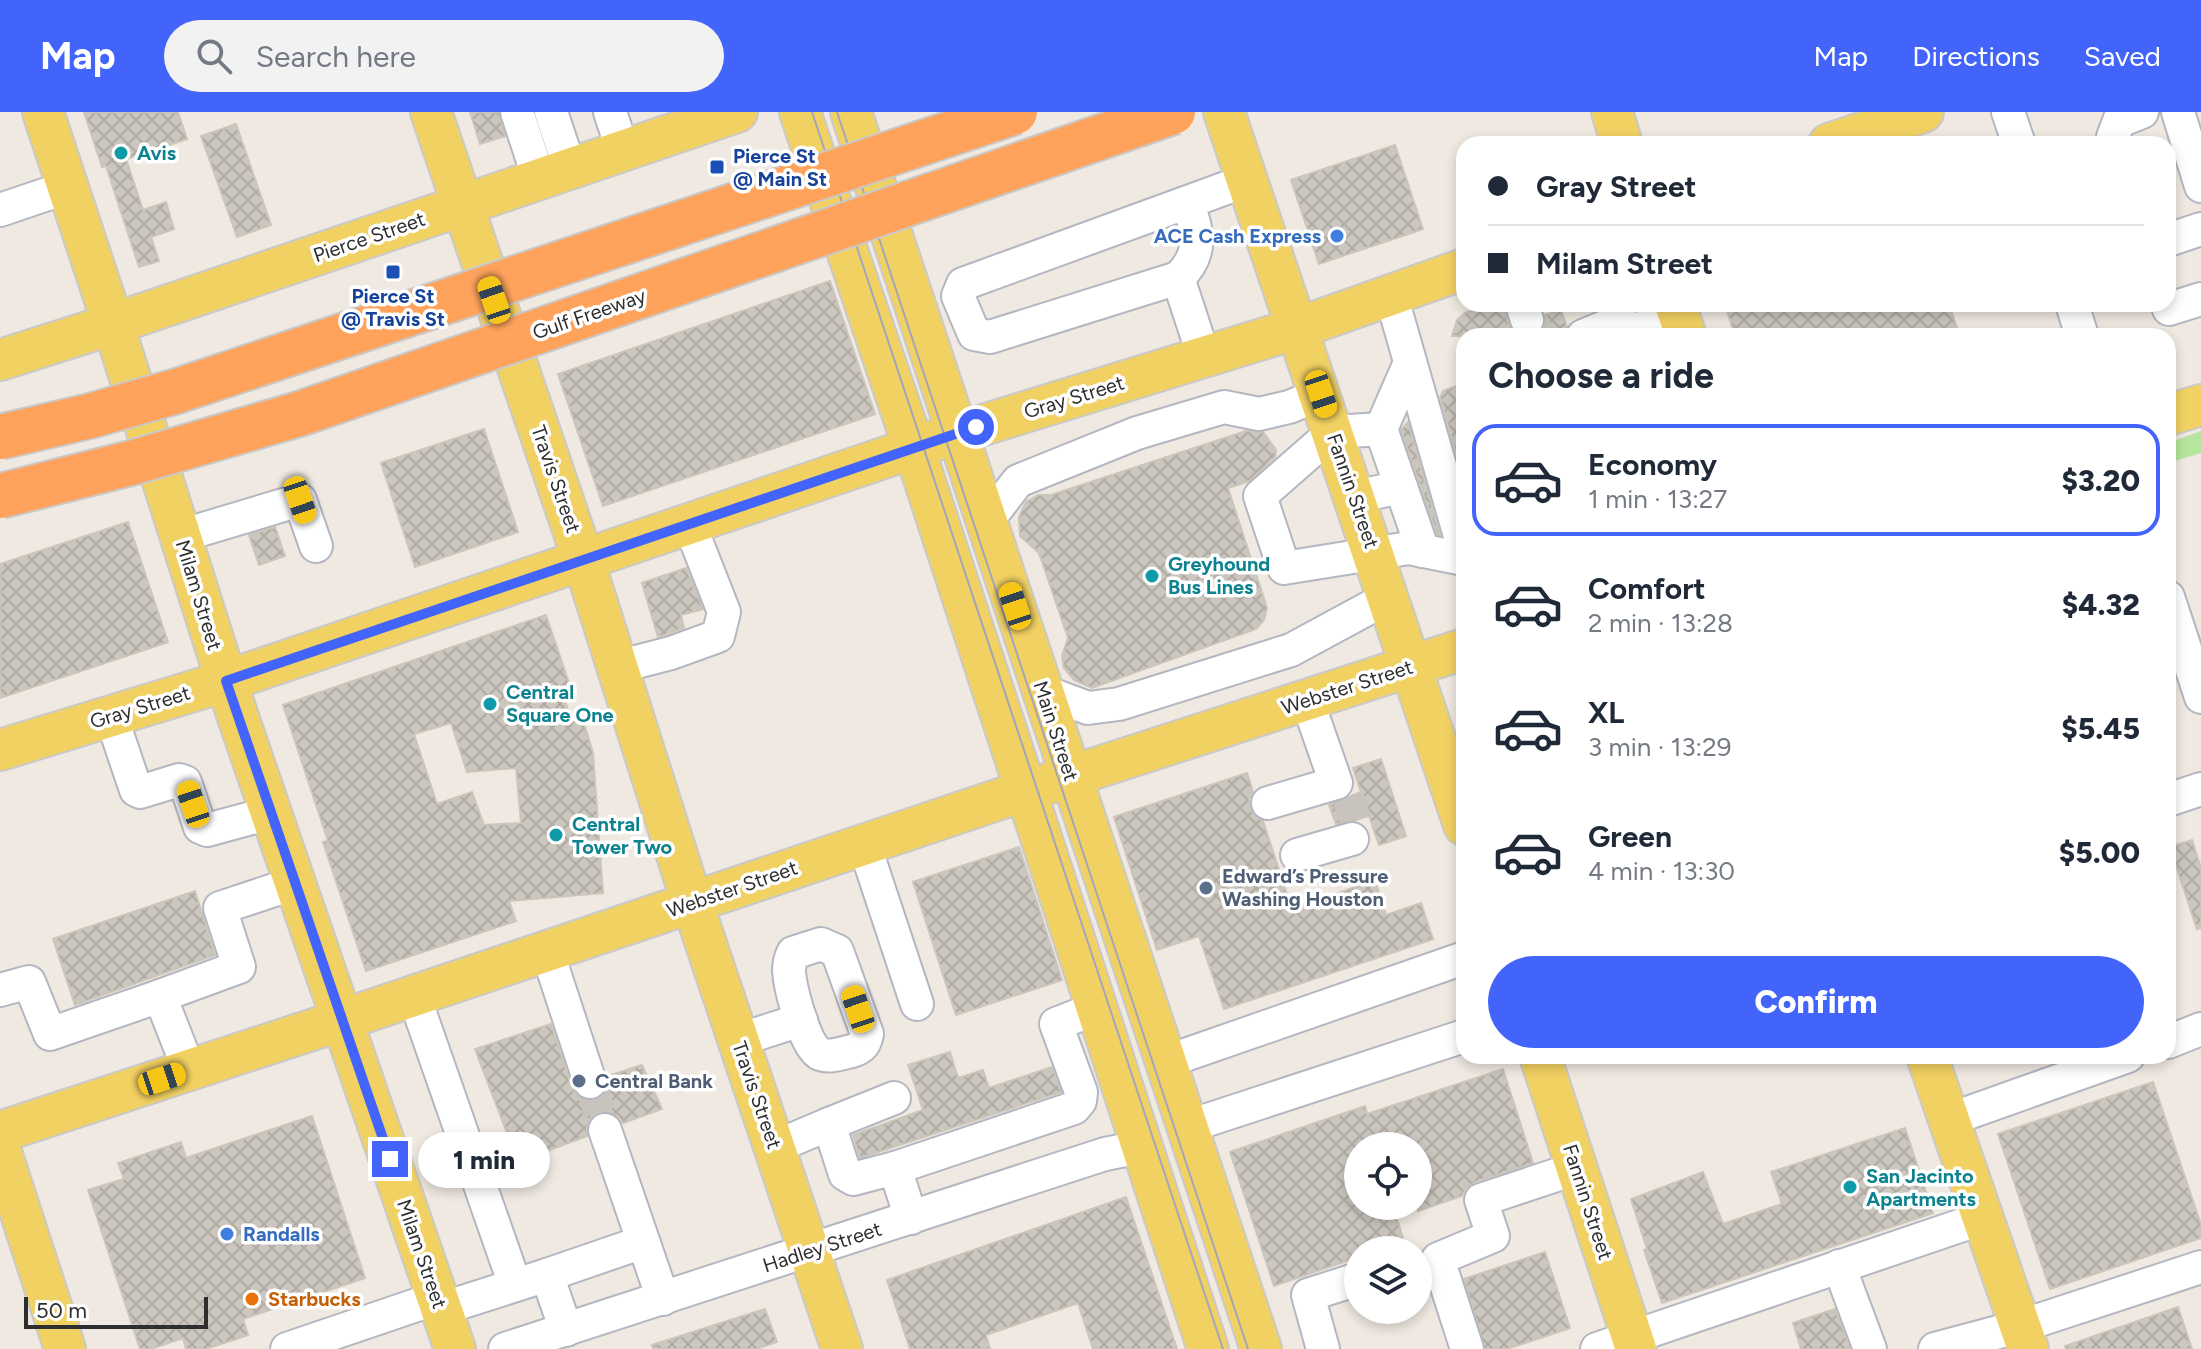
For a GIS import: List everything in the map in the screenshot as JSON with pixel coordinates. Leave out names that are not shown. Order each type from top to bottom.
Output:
[{"type":"highway","points":[[0,437],[177,391],[1015,112]]},
{"type":"highway","name":"Gulf Freeway","points":[[0,496],[131,463],[299,414],[1173,112]]},
{"type":"main road","name":"Milam Street","points":[[43,112],[226,681],[455,1349]]},
{"type":"main road","name":"Travis Street","points":[[431,112],[583,559],[692,902],[842,1349]]},
{"type":"main road","name":"Pierce Street","points":[[0,360],[737,112]]},
{"type":"main road","points":[[800,112],[914,448],[1208,1349]]},
{"type":"main road","name":"Main Street","points":[[851,112],[1261,1349]]},
{"type":"main road","name":"Fannin Street","points":[[1224,112],[1456,801]]},
{"type":"main road","points":[[1612,112],[1620,136]]},
{"type":"main road","points":[[1852,136],[1923,112]]},
{"type":"main road","name":"Gray Street","points":[[0,750],[226,681],[957,433],[1298,328],[1456,272]]},
{"type":"main road","points":[[2176,413],[2201,405]]},
{"type":"main road","name":"Webster Street","points":[[0,1132],[1024,791],[1456,652]]},
{"type":"main road","name":"Fannin Street","points":[[1543,1064],[1577,1168],[1622,1345]]},
{"type":"main road","points":[[1930,1064],[2025,1337]]},
{"type":"main road","points":[[0,1149],[9,1205],[65,1349]]},
{"type":"street","points":[[517,112],[555,174]]},
{"type":"street","points":[[551,112],[555,174]]},
{"type":"street","points":[[610,112],[623,151]]},
{"type":"street","points":[[2008,112],[2016,136]]},
{"type":"street","points":[[2113,136],[2119,121],[2142,112]]},
{"type":"street","points":[[2178,112],[2201,186]]},
{"type":"street","points":[[1187,203],[1196,225],[1198,243],[1190,267],[1178,278],[990,337],[974,334],[958,296],[963,284],[1248,180]]},
{"type":"street","points":[[0,210],[68,187]]},
{"type":"street","points":[[2176,237],[2201,229]]},
{"type":"street","points":[[1178,278],[1204,357]]},
{"type":"street","points":[[1391,295],[1456,523]]},
{"type":"street","points":[[2176,307],[2201,299]]},
{"type":"street","points":[[1647,328],[1680,318]]},
{"type":"street","points":[[1602,328],[1621,320],[1624,328]]},
{"type":"street","points":[[1409,365],[1381,429],[1423,551]]},
{"type":"street","points":[[987,521],[1018,481],[1137,433],[1224,407],[1259,414],[1289,407],[1321,394]]},
{"type":"street","points":[[1381,429],[1333,432],[1260,496],[1284,568],[1409,548],[1456,557]]},
{"type":"street","points":[[1355,497],[1401,487]]},
{"type":"street","points":[[180,536],[300,500],[316,546]]},
{"type":"street","points":[[617,667],[671,653],[718,636],[724,612],[689,523]]},
{"type":"street","points":[[1042,691],[1088,708],[1119,704],[1291,650],[1389,597]]},
{"type":"street","points":[[2176,621],[2201,697]]},
{"type":"street","points":[[1307,700],[1345,811]]},
{"type":"street","points":[[111,716],[136,790],[140,792],[179,780],[185,782],[200,827],[207,830],[270,813]]},
{"type":"street","points":[[2176,797],[2201,789]]},
{"type":"street","points":[[1268,803],[1345,811]]},
{"type":"street","points":[[1297,855],[1345,811]]},
{"type":"street","points":[[864,844],[917,1004]]},
{"type":"street","points":[[0,990],[29,982],[50,1034],[160,996],[239,967],[220,908],[295,883]]},
{"type":"street","points":[[547,951],[590,1082]]},
{"type":"street","points":[[1165,1062],[1456,961]]},
{"type":"street","points":[[160,996],[189,1070]]},
{"type":"street","points":[[414,996],[515,1285]]},
{"type":"street","points":[[829,1124],[845,1174],[853,1179],[1074,1108],[1080,1101],[1081,1092],[1056,1024],[1097,1008]]},
{"type":"street","points":[[738,1040],[801,1020]]},
{"type":"street","points":[[2176,1039],[2201,1029]]},
{"type":"street","points":[[1186,1127],[1456,1039]]},
{"type":"street","points":[[1948,1120],[2106,1064]]},
{"type":"street","points":[[775,1147],[894,1098]]},
{"type":"street","points":[[605,1130],[663,1299]]},
{"type":"street","name":"Hadley Street","points":[[505,1349],[1105,1154],[1140,1147]]},
{"type":"street","points":[[895,1168],[911,1218]]},
{"type":"street","points":[[1467,1349],[1438,1259],[1493,1236],[1481,1200],[1577,1168]]},
{"type":"street","points":[[1622,1345],[1839,1266],[1983,1218]]},
{"type":"street","points":[[287,1349],[515,1285],[643,1242]]},
{"type":"street","points":[[1839,1266],[1870,1349]]},
{"type":"street","points":[[1935,1349],[2025,1337],[2201,1267]]},
{"type":"street","points":[[547,1275],[566,1330]]},
{"type":"street","points":[[1323,1349],[1308,1295],[1344,1283]]},
{"type":"green space","points":[[2201,431],[2201,453],[2176,461],[2176,440]]},
{"type":"building","points":[[84,112],[178,112],[187,139],[126,159],[143,210],[166,202],[174,229],[151,237],[159,261],[139,267],[106,166],[102,167]]},
{"type":"building","points":[[470,112],[499,112],[505,136],[480,144]]},
{"type":"building","points":[[236,124],[271,225],[237,237],[201,136]]},
{"type":"building","points":[[1395,145],[1423,229],[1319,264],[1291,180]]},
{"type":"building","points":[[830,281],[875,414],[603,506],[558,374]]},
{"type":"building","points":[[1506,312],[1511,328],[1456,328],[1456,336],[1452,336],[1457,320],[1465,313]]},
{"type":"building","points":[[1562,312],[1567,328],[1543,328],[1545,315]]},
{"type":"building","points":[[1728,312],[1952,312],[1957,328],[1732,328]]},
{"type":"building","points":[[1456,386],[1456,453],[1440,397],[1443,391]]},
{"type":"building","points":[[1408,422],[1440,535],[1437,534],[1401,430]]},
{"type":"building","points":[[484,429],[518,532],[415,567],[381,463]]},
{"type":"building","name":"Greyhound Bus Lines","points":[[1246,431],[1263,432],[1276,450],[1275,457],[1249,481],[1228,488],[1267,608],[1264,620],[1256,629],[1092,688],[1074,680],[1064,668],[1062,656],[1068,638],[1039,553],[1020,536],[1019,517],[1026,502],[1038,495],[1051,495]]},
{"type":"building","points":[[128,522],[168,642],[0,698],[0,564]]},
{"type":"building","points":[[275,527],[285,556],[259,565],[249,535]]},
{"type":"building","points":[[686,568],[703,609],[681,615],[684,628],[658,637],[642,583]]},
{"type":"building","points":[[546,615],[570,686],[562,689],[571,722],[583,720],[593,753],[603,893],[509,901],[516,921],[366,971],[323,842],[328,841],[283,705]],"holes":[[[451,723],[467,772],[516,768],[521,823],[484,825],[472,792],[437,804],[414,734]]]},
{"type":"building","points":[[1381,759],[1406,836],[1379,845],[1369,816],[1336,824],[1329,805],[1361,792],[1353,768]]},
{"type":"building","points":[[1247,773],[1253,792],[1249,799],[1250,809],[1263,821],[1292,909],[1375,880],[1386,915],[1421,903],[1433,939],[1224,1009],[1199,936],[1157,950],[1114,817]]},
{"type":"building","points":[[2192,840],[2201,868],[2201,928],[2197,929],[2176,865],[2176,845]]},
{"type":"building","points":[[1019,847],[1062,980],[956,1015],[913,882]]},
{"type":"building","points":[[195,891],[215,955],[75,1005],[53,939]]},
{"type":"building","points":[[551,1024],[572,1088],[578,1097],[587,1101],[597,1100],[605,1094],[608,1076],[642,1065],[662,1109],[623,1123],[618,1116],[609,1112],[598,1112],[591,1117],[587,1136],[518,1162],[475,1049]]},
{"type":"building","points":[[950,1052],[958,1078],[983,1070],[989,1088],[1052,1067],[1061,1092],[860,1158],[853,1135],[923,1110],[908,1065]]},
{"type":"building","points":[[1503,1069],[1533,1163],[1475,1182],[1466,1188],[1462,1196],[1432,1206],[1432,1132],[1344,1132],[1344,1220],[1397,1220],[1402,1236],[1344,1236],[1344,1262],[1274,1286],[1230,1152],[1365,1106],[1367,1114]]},
{"type":"building","points":[[2153,1082],[2201,1225],[2201,1238],[2050,1289],[1998,1134]]},
{"type":"building","name":"Randalls","points":[[312,1116],[365,1278],[243,1319],[248,1335],[206,1349],[186,1349],[183,1338],[151,1349],[140,1349],[88,1190],[124,1179],[118,1163],[181,1142],[186,1158]]},
{"type":"building","points":[[1905,1128],[1933,1213],[1662,1303],[1631,1199],[1703,1172],[1723,1224],[1782,1204],[1771,1172]]},
{"type":"building","points":[[1126,1197],[1177,1349],[1093,1349],[1078,1303],[986,1335],[990,1349],[910,1349],[887,1280]]},
{"type":"building","points":[[1545,1252],[1570,1328],[1507,1349],[1485,1349],[1464,1279]]},
{"type":"building","points":[[2178,1307],[2192,1349],[2066,1349],[2065,1346]]},
{"type":"building","points":[[765,1309],[777,1342],[756,1349],[653,1349],[652,1345]]},
{"type":"building","points":[[1835,1309],[1850,1349],[1801,1349],[1793,1323]]},
{"type":"tunnel","points":[[1527,320],[1534,328]]},
{"type":"tunnel","points":[[1348,797],[1356,821]]},
{"type":"tunnel","points":[[590,1082],[605,1130]]},
{"type":"tram line","points":[[812,112],[1223,1349]]},
{"type":"tram line","points":[[837,112],[1248,1349]]},
{"type":"place","name":"Avis","points":[[121,153]]},
{"type":"place","name":"Pierce St @ Main St","points":[[717,167]]},
{"type":"place","name":"ACE Cash Express","points":[[1337,236]]},
{"type":"place","name":"Pierce St @ Travis St","points":[[393,272]]},
{"type":"place","name":"Greyhound Bus Lines","points":[[1152,576]]},
{"type":"place","name":"Central Square One","points":[[490,704]]},
{"type":"place","name":"Central Tower Two","points":[[556,835]]},
{"type":"place","name":"Edward’s Pressure Washing Houston","points":[[1206,888]]},
{"type":"place","name":"Central Bank","points":[[579,1081]]},
{"type":"place","name":"San Jacinto Apartments","points":[[1850,1187]]},
{"type":"place","name":"Randalls","points":[[227,1234]]},
{"type":"place","name":"Starbucks","points":[[252,1299]]},
{"type":"route","points":[[390,1159],[226,681],[976,427]]}]
